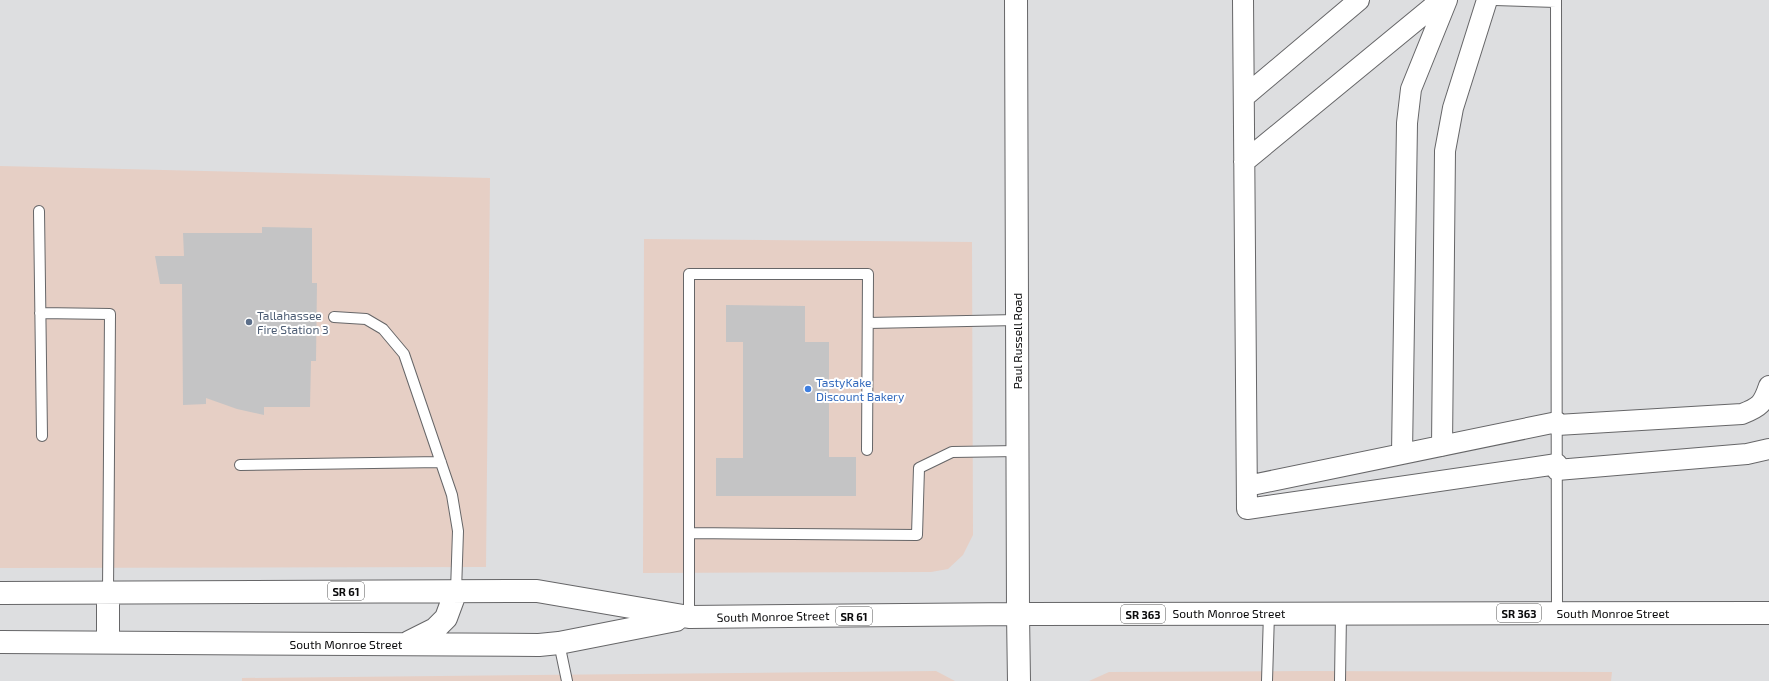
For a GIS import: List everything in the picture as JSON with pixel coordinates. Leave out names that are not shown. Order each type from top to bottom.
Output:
[{"type":"main road","name":"Paul Russell Road","points":[[1016,0],[1019,681]]},
{"type":"main road","points":[[406,644],[435,629],[446,618],[456,591]]},
{"type":"main road","name":"South Monroe Street","points":[[0,593],[537,591],[689,617],[1268,613],[1769,613]]},
{"type":"main road","points":[[108,592],[108,642]]},
{"type":"main road","name":"South Monroe Street","points":[[0,642],[559,644],[689,617]]},
{"type":"street","points":[[1243,0],[1247,509],[1557,467],[1747,454],[1769,449]]},
{"type":"street","points":[[1244,97],[1359,0]]},
{"type":"street","points":[[1244,162],[1441,0]]},
{"type":"street","points":[[1402,454],[1407,123],[1411,89],[1447,0]]},
{"type":"street","points":[[1442,446],[1445,151],[1452,108],[1487,0]]},
{"type":"street","points":[[1247,486],[1557,423],[1742,414],[1754,409],[1764,401],[1769,386]]},
{"type":"lane","points":[[1495,0],[1556,1],[1557,613]]},
{"type":"lane","points":[[39,211],[42,436]]},
{"type":"lane","points":[[689,617],[689,274],[868,274],[867,450]]},
{"type":"lane","points":[[40,313],[110,314],[108,592]]},
{"type":"lane","points":[[334,318],[366,319],[383,329],[404,354],[452,495],[458,531],[456,591]]},
{"type":"lane","points":[[868,323],[1017,320]]},
{"type":"lane","points":[[689,533],[917,534],[919,468],[952,452],[1018,451]]},
{"type":"lane","points":[[240,465],[441,462]]},
{"type":"lane","points":[[1268,613],[1268,681]]},
{"type":"lane","points":[[1340,681],[1341,613]]},
{"type":"lane","points":[[559,644],[567,681]]},
{"type":"shaded area","points":[[0,166],[490,178],[486,567],[0,568]]},
{"type":"shaded area","name":"TastyKake Discount Bakery","points":[[644,239],[972,242],[973,535],[963,555],[948,569],[931,572],[643,573]]},
{"type":"shaded area","points":[[936,671],[955,681],[242,681],[242,678]]},
{"type":"shaded area","points":[[1109,672],[1612,672],[1611,681],[1089,681]]},
{"type":"building","name":"Tallahassee Fire Station 3","points":[[262,227],[312,228],[312,283],[317,283],[316,361],[311,361],[310,407],[264,407],[264,415],[237,409],[206,398],[206,404],[183,405],[182,284],[160,284],[155,256],[184,256],[183,233],[262,233]]},
{"type":"building","points":[[726,305],[805,306],[805,342],[829,342],[829,457],[856,457],[856,496],[716,496],[716,458],[743,458],[743,342],[726,342]]},
{"type":"place","name":"Tallahassee Fire Station 3","points":[[249,322]]},
{"type":"place","name":"TastyKake Discount Bakery","points":[[808,389]]}]
